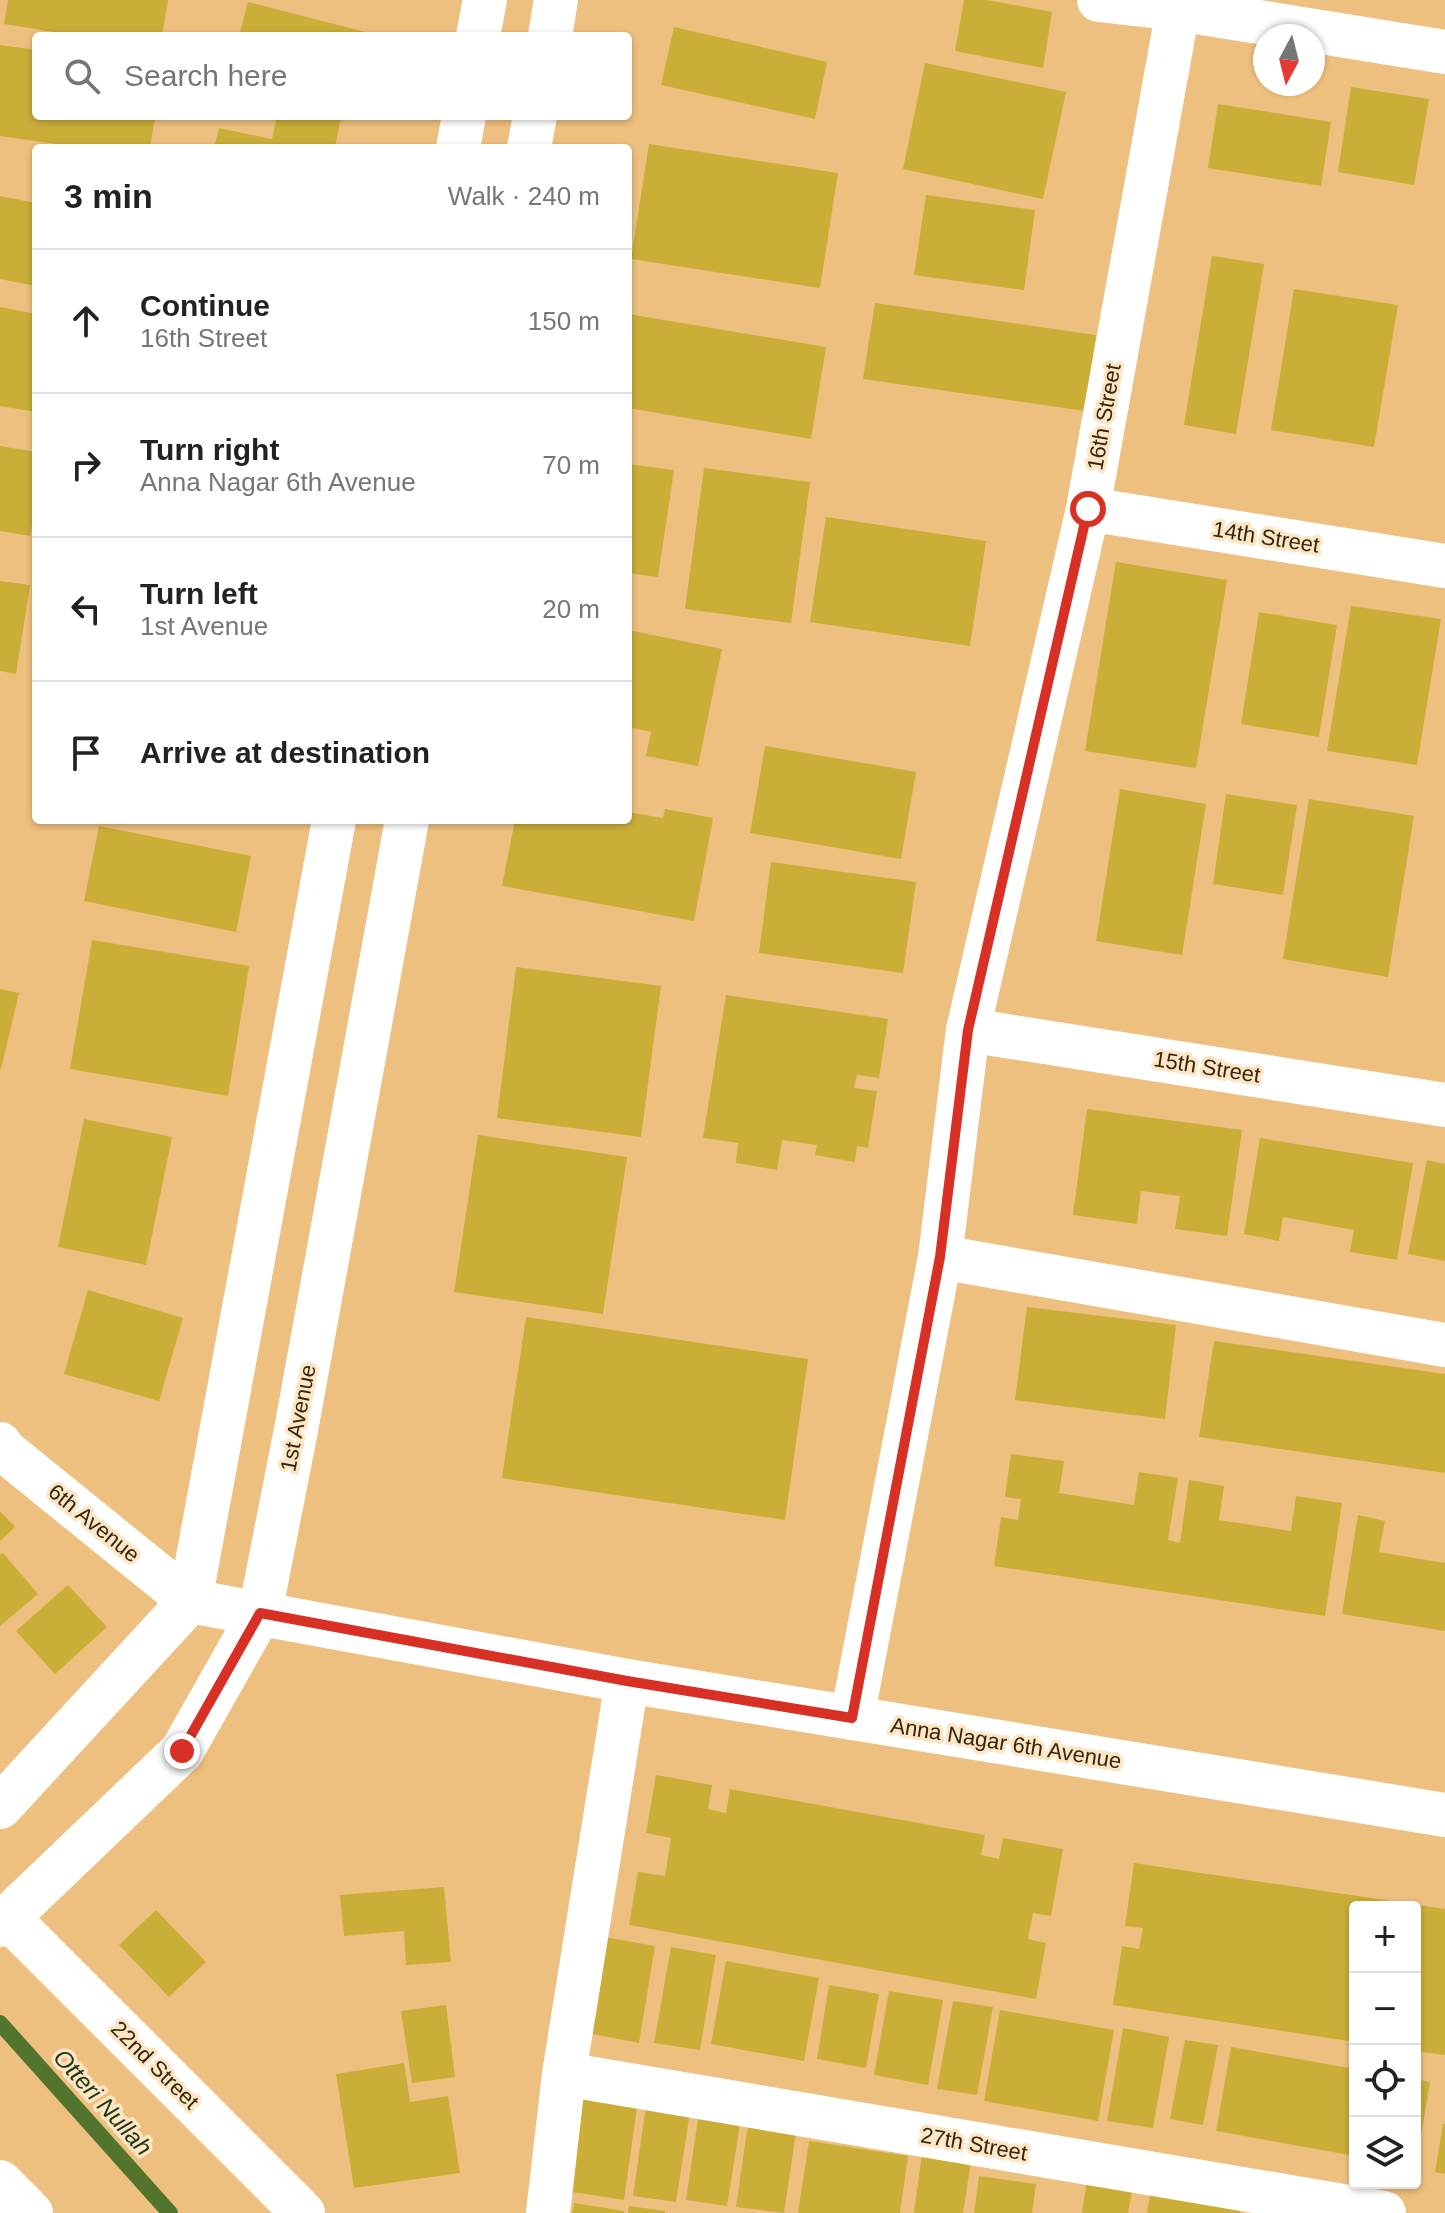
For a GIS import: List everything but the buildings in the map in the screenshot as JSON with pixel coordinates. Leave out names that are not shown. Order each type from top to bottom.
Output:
[{"type":"street","points":[[479,32],[485,0]]},
{"type":"street","points":[[551,32],[556,0]]},
{"type":"street","points":[[1099,0],[1178,9],[1445,52]]},
{"type":"street","name":"16th Street","points":[[852,1718],[940,1257],[968,1030],[1088,509],[1178,9]]},
{"type":"street","points":[[459,144],[463,120]]},
{"type":"street","points":[[530,144],[534,120]]},
{"type":"street","name":"14th Street","points":[[1088,509],[1445,566]]},
{"type":"street","points":[[0,1807],[190,1601],[333,824]]},
{"type":"street","name":"1st Avenue","points":[[4,1921],[182,1751],[260,1613],[406,824]]},
{"type":"street","name":"15th Street","points":[[968,1030],[1445,1105]]},
{"type":"street","points":[[940,1257],[1445,1345]]},
{"type":"street","name":"6th Avenue","points":[[0,1444],[190,1601]]},
{"type":"street","name":"Anna Nagar 6th Avenue","points":[[190,1601],[627,1681],[1445,1815]]},
{"type":"street","points":[[548,2213],[564,2074],[627,1681]]},
{"type":"street","name":"22nd Street","points":[[4,1921],[303,2213]]},
{"type":"street","name":"27th Street","points":[[564,2074],[1384,2213]]},
{"type":"street","points":[[0,2182],[31,2213]]},
{"type":"waterway","name":"Otteri Nullah","points":[[0,2023],[170,2213]]},
{"type":"route","points":[[182,1751],[260,1613],[627,1681],[852,1718],[940,1257],[968,1030],[1088,509]]}]
